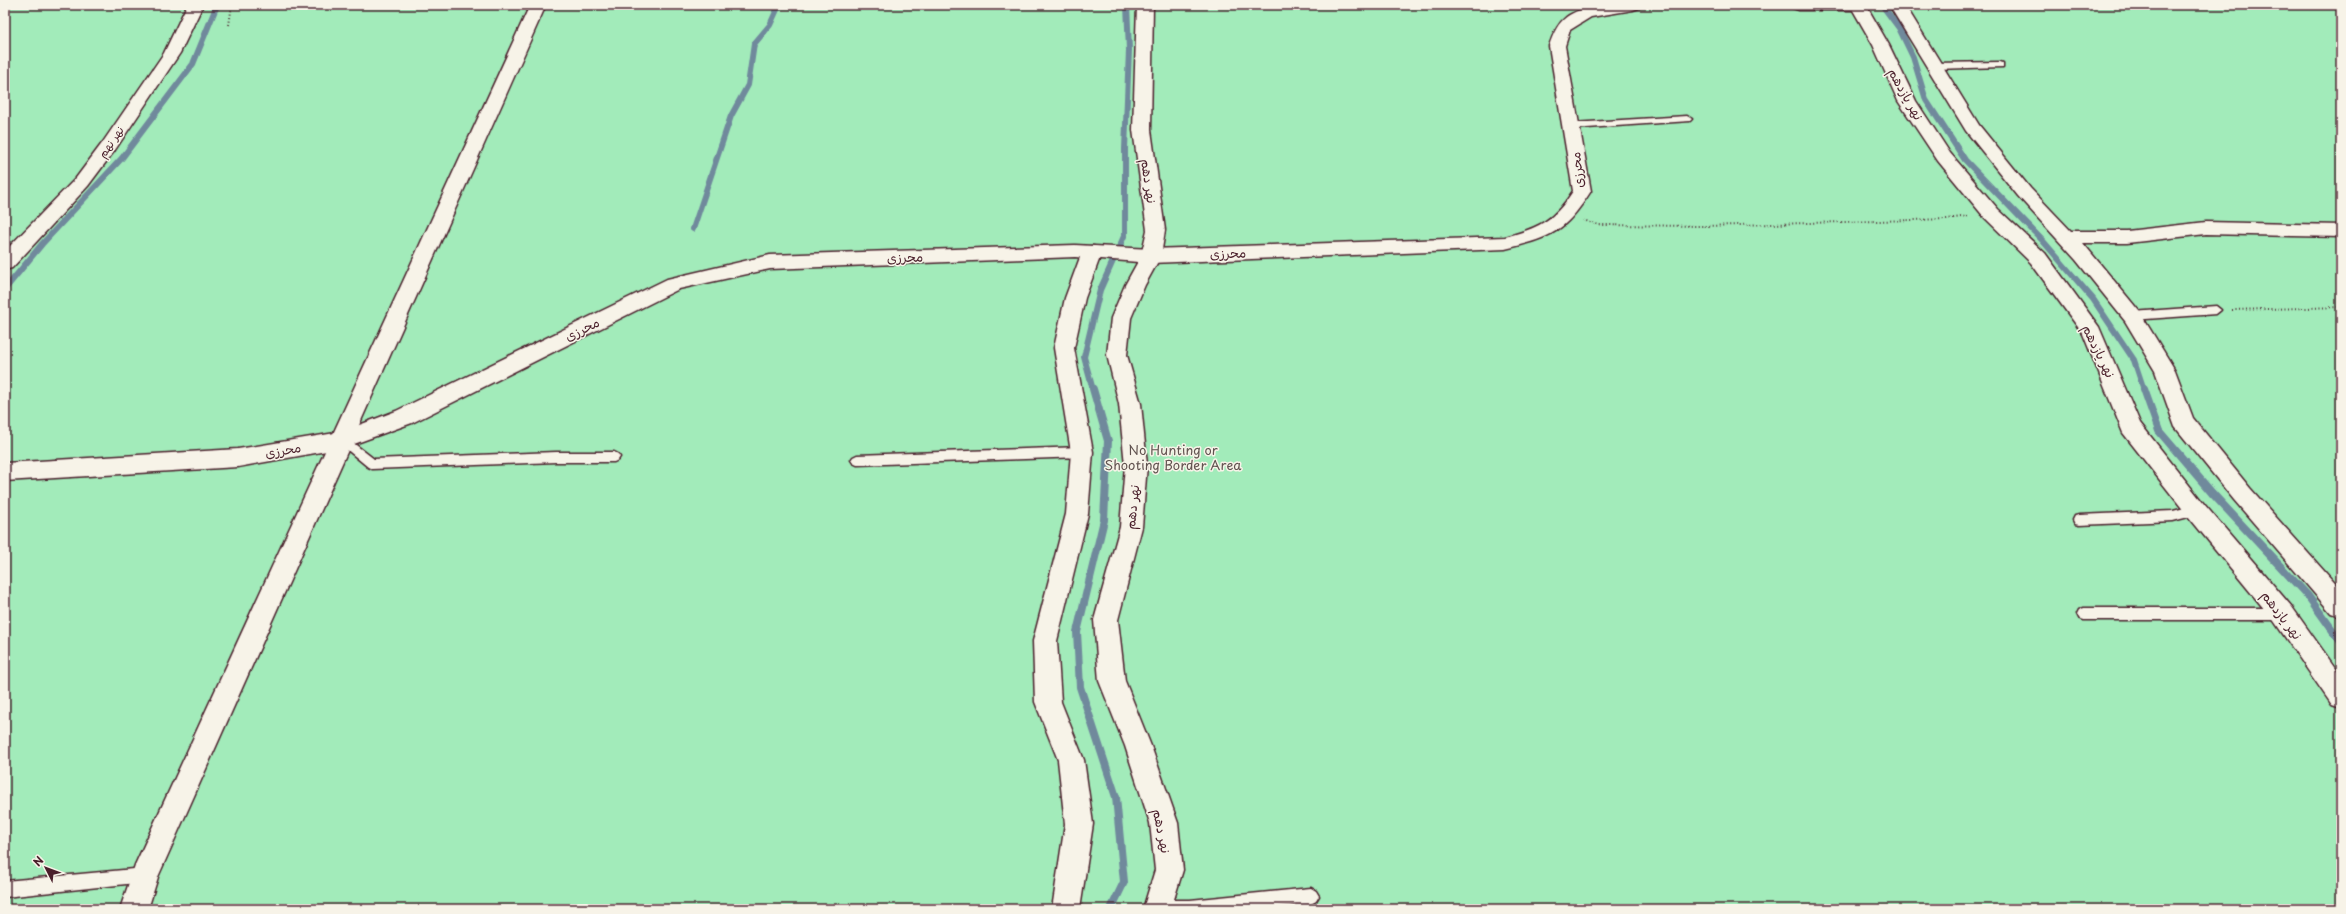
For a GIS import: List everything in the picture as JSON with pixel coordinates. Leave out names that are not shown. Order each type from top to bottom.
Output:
[{"type":"street","name":"نهر نهم","points":[[5,263],[82,182],[109,146],[172,52],[195,5]]},
{"type":"street","points":[[134,909],[145,875],[343,440],[538,5]]},
{"type":"street","name":"نهر دهم","points":[[1145,5],[1142,130],[1156,230],[1121,318],[1117,355],[1130,404],[1136,465],[1131,527],[1106,620],[1112,681],[1138,746],[1164,823],[1169,870],[1157,908]]},
{"type":"street","name":"محرزی","points":[[5,472],[238,458],[343,440],[404,417],[674,284],[770,262],[1075,250],[1145,256],[1505,243],[1544,234],[1567,215],[1582,191],[1557,46],[1563,28],[1582,15],[1606,7],[1633,5]]},
{"type":"street","points":[[1799,5],[1863,5]]},
{"type":"street","name":"نهر یازدهم","points":[[1858,5],[1880,45],[1907,101],[1944,156],[1991,213],[2038,258],[2092,332],[2131,427],[2196,510],[2283,614],[2341,697]]},
{"type":"street","points":[[1897,5],[1911,25],[1934,66],[1972,127],[2024,192],[2083,255],[2132,316],[2165,370],[2183,421],[2242,494],[2341,607]]},
{"type":"street","points":[[2066,237],[2128,237],[2206,228],[2341,231]]},
{"type":"street","points":[[1066,909],[1079,824],[1071,760],[1048,702],[1046,641],[1077,514],[1082,452],[1064,348],[1075,298],[1098,252]]},
{"type":"lane","points":[[1934,66],[2000,65]]},
{"type":"lane","points":[[1572,126],[1687,119]]},
{"type":"lane","points":[[2132,316],[2216,310]]},
{"type":"lane","points":[[343,440],[372,464],[556,456],[614,457]]},
{"type":"lane","points":[[858,460],[1082,452]]},
{"type":"lane","points":[[2079,520],[2173,516],[2196,510]]},
{"type":"lane","points":[[2084,614],[2283,614]]},
{"type":"lane","points":[[5,889],[145,875]]},
{"type":"lane","points":[[1157,908],[1190,908],[1311,896]]},
{"type":"path","points":[[229,25],[232,5]]},
{"type":"path","points":[[1567,215],[1599,225],[1704,226],[1947,219],[1991,213]]},
{"type":"path","points":[[2216,310],[2341,308]]},
{"type":"green space","name":"No Hunting or Shooting Border Area","points":[[5,5],[2341,5],[2341,909],[5,909]]},
{"type":"waterway","points":[[5,289],[42,244],[122,158],[193,64],[217,5]]},
{"type":"waterway","points":[[693,229],[731,116],[748,85],[754,44],[770,25],[779,5]]},
{"type":"waterway","points":[[1093,390],[1084,357],[1100,290],[1125,234],[1125,149],[1129,50],[1127,5]]},
{"type":"waterway","points":[[1882,5],[1899,28],[1913,57],[1926,100],[1965,160],[2043,241],[2093,299],[2134,360],[2144,390]]},
{"type":"waterway","points":[[1093,389],[1108,441],[1104,520],[1077,632],[1080,687],[1116,797],[1124,882],[1111,909]]},
{"type":"waterway","points":[[2144,389],[2159,431],[2212,493],[2308,596],[2341,642]]}]
